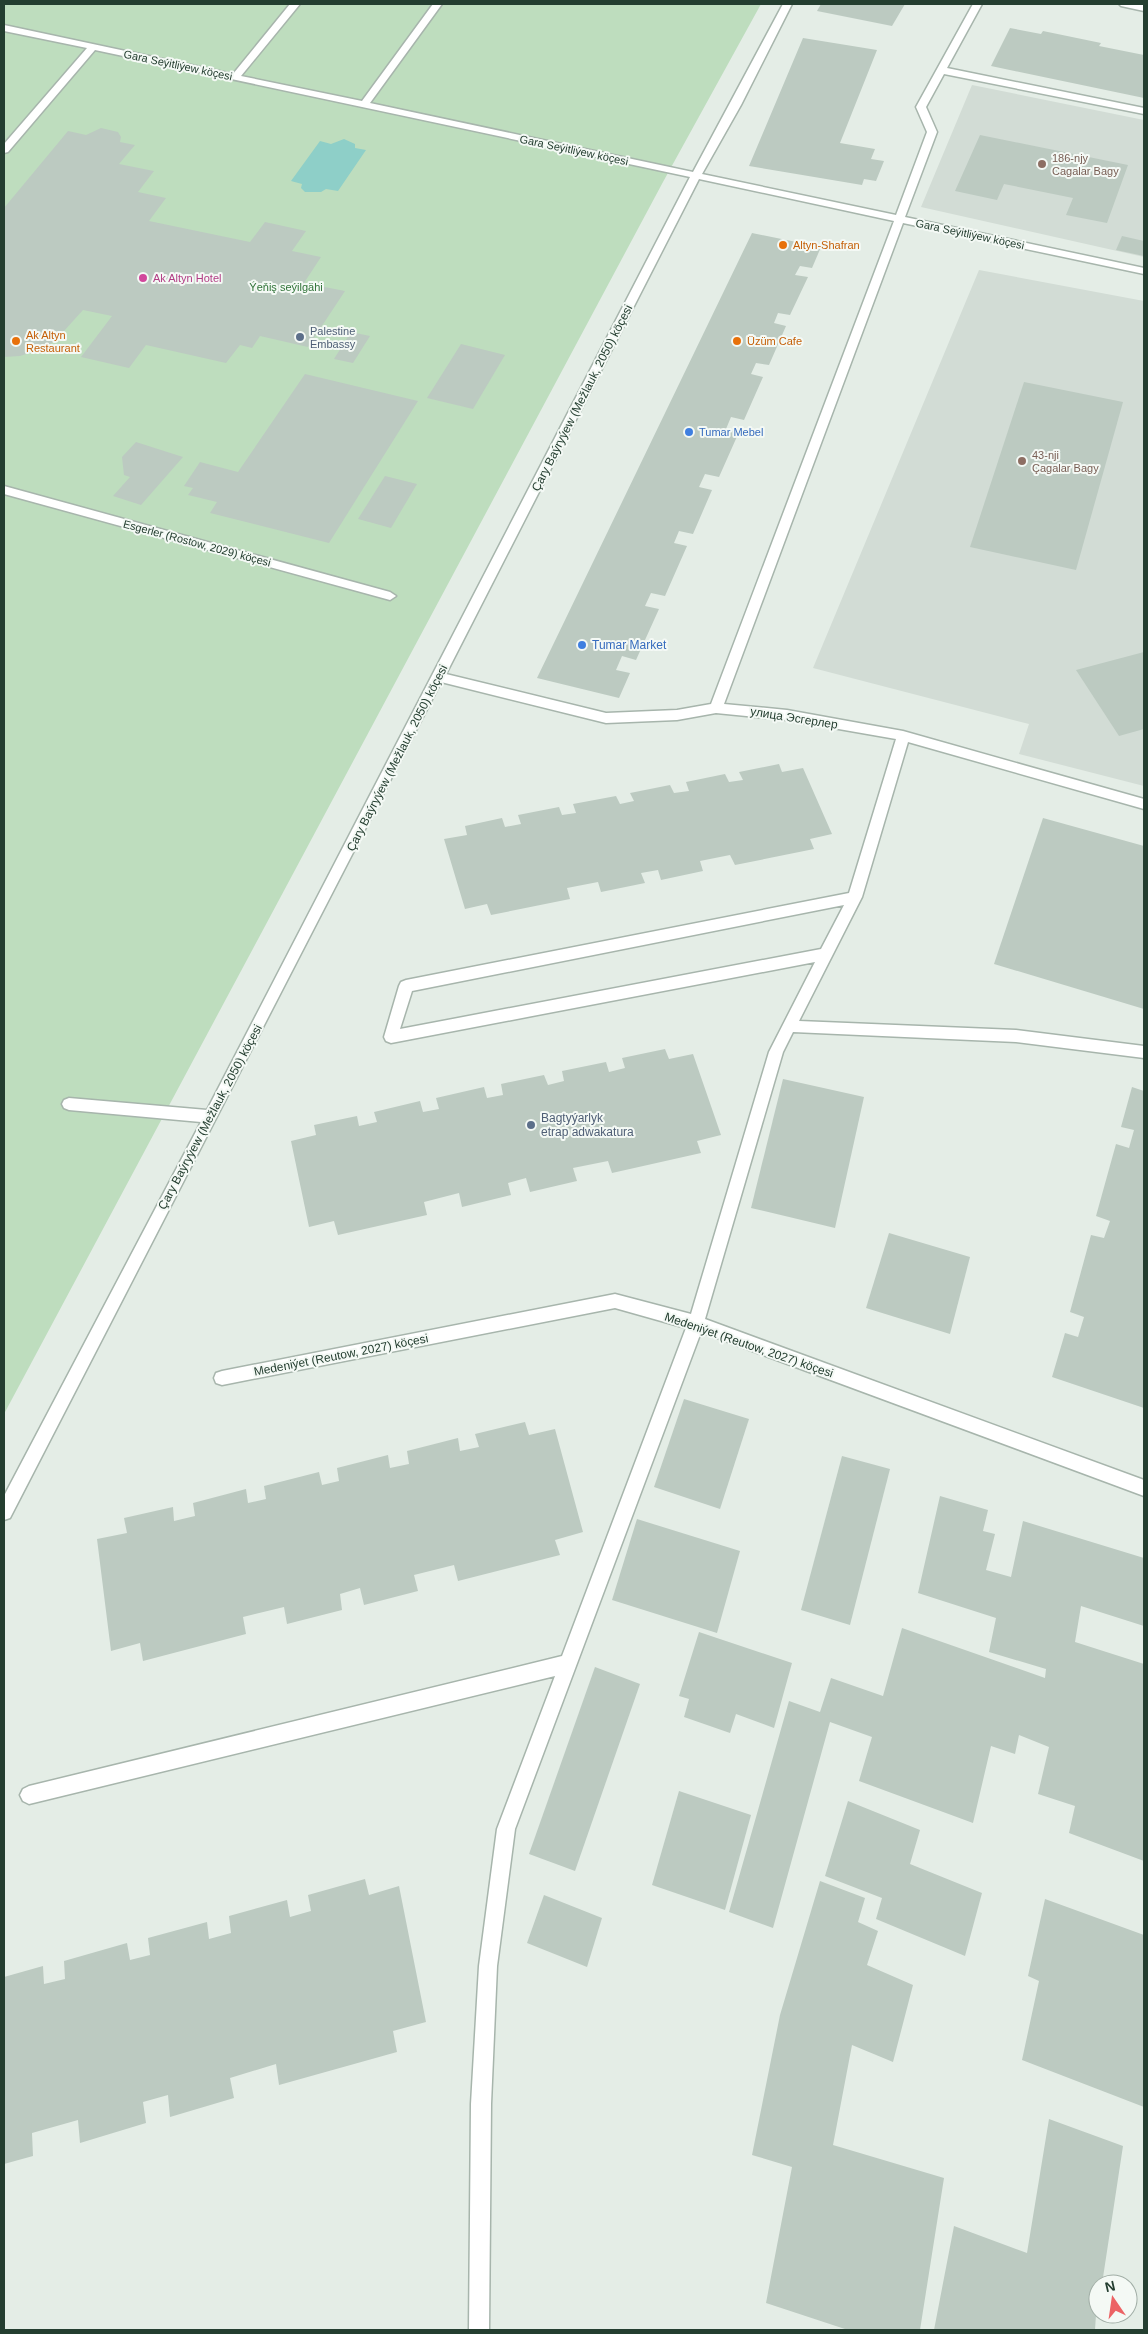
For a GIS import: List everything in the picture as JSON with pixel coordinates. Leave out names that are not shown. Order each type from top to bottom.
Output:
[{"type":"street","points":[[235,77],[295,4]]},
{"type":"street","points":[[364,105],[438,4]]},
{"type":"street","name":"Çary Baýryýew (Mežlauk, 2050) köçesi","points":[[4,1512],[211,1117],[696,176],[736,105],[788,4]]},
{"type":"street","points":[[716,708],[932,132],[920,107],[977,4]]},
{"type":"street","points":[[1124,4],[1144,8]]},
{"type":"street","name":"Gara Seýitliýew köçesi","points":[[4,28],[1144,271]]},
{"type":"street","points":[[4,150],[93,47]]},
{"type":"street","points":[[940,70],[1144,111]]},
{"type":"street","name":"Esgerler (Rostow, 2029) köçesi","points":[[4,490],[390,596]]},
{"type":"street","name":"улица Эсгерлер","points":[[438,677],[606,718],[677,715],[716,708],[787,715],[902,736],[1144,804]]},
{"type":"street","points":[[478,2330],[481,2104],[488,1966],[506,1829],[696,1323],[776,1052],[855,897],[902,736]]},
{"type":"street","points":[[826,954],[391,1037],[406,986],[855,897]]},
{"type":"street","points":[[789,1026],[1016,1036],[1144,1052]]},
{"type":"street","points":[[69,1104],[211,1117]]},
{"type":"street","name":"Medeniýet (Reutow, 2027) köçesi","points":[[222,1378],[615,1301],[696,1323],[1144,1488]]},
{"type":"street","points":[[28,1795],[567,1664]]},
{"type":"shaded area","name":"186-njy Cagalar Bagy","points":[[972,85],[1144,120],[1144,257],[921,207]]},
{"type":"shaded area","name":"43-nji Çagalar Bagy","points":[[979,270],[1144,301],[1144,786],[1019,754],[1029,724],[813,668]]},
{"type":"green space","name":"Ýeňiş seýilgähi","points":[[4,4],[761,4],[663,182],[4,1414]]},
{"type":"water","points":[[344,139],[355,144],[355,148],[366,150],[338,191],[326,189],[321,192],[305,192],[301,188],[302,184],[291,181],[320,141],[331,144]]},
{"type":"building","points":[[821,4],[905,4],[892,26],[817,11]]},
{"type":"building","points":[[1010,28],[1041,34],[1043,31],[1101,43],[1099,46],[1144,55],[1144,98],[991,66]]},
{"type":"building","points":[[803,38],[877,50],[840,143],[875,149],[871,159],[884,161],[876,181],[864,179],[862,185],[749,166]]},
{"type":"building","points":[[101,128],[118,132],[121,137],[120,142],[135,145],[119,164],[154,171],[138,192],[166,198],[149,221],[250,242],[265,222],[306,231],[292,251],[321,257],[304,283],[345,291],[308,347],[260,336],[252,348],[240,345],[226,363],[146,345],[129,368],[81,357],[112,316],[83,310],[55,341],[39,350],[20,356],[4,357],[4,208],[68,131],[86,135]]},
{"type":"building","points":[[980,135],[1128,165],[1107,223],[1066,215],[1073,198],[1004,184],[997,200],[955,191]]},
{"type":"building","points":[[752,233],[821,247],[812,268],[800,266],[795,275],[808,277],[790,315],[778,313],[774,323],[786,326],[769,365],[756,363],[751,374],[763,377],[744,420],[731,417],[726,429],[739,432],[719,477],[705,474],[699,487],[712,490],[693,534],[679,531],[674,543],[687,546],[665,596],[651,593],[645,606],[659,609],[636,660],[622,656],[616,670],[630,673],[619,698],[537,678]]},
{"type":"building","points":[[1122,236],[1144,241],[1144,256],[1116,250]]},
{"type":"building","points":[[351,332],[370,336],[353,363],[334,359]]},
{"type":"building","points":[[461,344],[505,355],[473,409],[427,398]]},
{"type":"building","points":[[305,374],[418,401],[329,543],[210,513],[217,502],[188,495],[193,488],[184,486],[200,462],[238,472]]},
{"type":"building","points":[[1024,382],[1123,402],[1076,570],[970,547]]},
{"type":"building","points":[[136,442],[183,457],[141,505],[113,496],[130,477],[124,475],[122,457]]},
{"type":"building","points":[[385,476],[417,484],[391,528],[358,519]]},
{"type":"building","points":[[1144,652],[1144,729],[1119,736],[1076,670]]},
{"type":"building","points":[[779,764],[782,772],[803,768],[832,834],[810,839],[814,849],[735,865],[730,855],[700,861],[703,871],[661,880],[658,870],[641,873],[645,883],[601,892],[598,882],[567,888],[570,899],[491,915],[487,904],[465,909],[444,839],[467,835],[465,826],[502,818],[505,827],[521,824],[518,815],[559,807],[562,815],[576,813],[573,804],[616,796],[620,804],[634,801],[630,793],[670,785],[674,793],[689,791],[686,782],[725,774],[729,782],[743,780],[739,772]]},
{"type":"building","points":[[1043,818],[1144,846],[1144,1009],[994,964]]},
{"type":"building","points":[[665,1049],[669,1059],[693,1054],[721,1135],[697,1141],[701,1153],[612,1173],[608,1161],[573,1168],[577,1181],[530,1192],[526,1178],[508,1183],[511,1195],[462,1207],[459,1193],[424,1202],[427,1215],[338,1235],[334,1221],[309,1227],[291,1141],[316,1135],[314,1125],[357,1116],[359,1126],[377,1122],[374,1112],[420,1101],[423,1112],[439,1109],[436,1098],[484,1087],[487,1098],[503,1095],[501,1084],[544,1075],[548,1085],[564,1081],[562,1071],[606,1062],[609,1072],[625,1068],[622,1058]]},
{"type":"building","points":[[783,1079],[864,1097],[835,1228],[751,1208]]},
{"type":"building","points":[[1132,1087],[1144,1091],[1144,1408],[1052,1377],[1065,1333],[1078,1337],[1084,1317],[1070,1312],[1091,1235],[1104,1238],[1110,1221],[1096,1216],[1116,1144],[1129,1148],[1134,1130],[1121,1127]]},
{"type":"building","points":[[889,1233],[970,1257],[950,1334],[866,1308]]},
{"type":"building","points":[[684,1399],[749,1419],[720,1509],[654,1487]]},
{"type":"building","points":[[525,1422],[529,1435],[555,1429],[583,1532],[555,1540],[560,1555],[458,1581],[454,1565],[414,1575],[418,1591],[364,1605],[360,1588],[340,1594],[342,1610],[287,1624],[284,1607],[243,1617],[246,1634],[143,1661],[140,1643],[111,1651],[97,1539],[127,1533],[124,1518],[173,1507],[174,1521],[195,1516],[193,1503],[246,1489],[248,1503],[266,1499],[264,1486],[319,1472],[322,1485],[339,1481],[337,1468],[388,1455],[390,1468],[409,1464],[407,1451],[458,1438],[460,1451],[479,1447],[475,1434]]},
{"type":"building","points":[[842,1456],[890,1469],[850,1625],[801,1610]]},
{"type":"building","points":[[940,1496],[988,1510],[983,1531],[995,1534],[986,1570],[1011,1577],[1023,1521],[1144,1558],[1144,1626],[1081,1606],[1075,1642],[1144,1664],[1144,1861],[1069,1833],[1075,1806],[1038,1794],[1049,1747],[1019,1735],[1015,1754],[991,1746],[973,1823],[859,1781],[872,1737],[830,1722],[773,1928],[729,1912],[789,1701],[820,1712],[831,1678],[883,1696],[902,1628],[1045,1678],[1046,1669],[989,1652],[996,1618],[918,1593]]},
{"type":"building","points":[[637,1519],[740,1551],[717,1633],[612,1600]]},
{"type":"building","points":[[699,1632],[792,1663],[774,1728],[736,1714],[730,1733],[684,1717],[689,1699],[679,1696]]},
{"type":"building","points":[[595,1667],[640,1684],[575,1871],[529,1854]]},
{"type":"building","points":[[679,1791],[751,1815],[725,1910],[652,1885]]},
{"type":"building","points":[[848,1801],[920,1830],[910,1864],[982,1893],[965,1956],[876,1919],[882,1898],[825,1876]]},
{"type":"building","points":[[365,1879],[369,1895],[399,1886],[426,2022],[393,2031],[397,2052],[279,2085],[276,2064],[230,2078],[234,2098],[170,2117],[168,2095],[143,2102],[146,2123],[80,2143],[78,2120],[32,2133],[33,2156],[4,2164],[4,1977],[43,1966],[44,1984],[65,1979],[64,1961],[127,1943],[130,1960],[150,1955],[148,1938],[207,1922],[209,1939],[231,1933],[229,1916],[287,1900],[290,1917],[311,1911],[308,1895]]},
{"type":"building","points":[[820,1881],[865,1898],[858,1922],[878,1931],[867,1965],[913,1985],[893,2062],[852,2045],[833,2145],[944,2178],[920,2330],[848,2330],[766,2303],[792,2167],[752,2155],[780,2015]]},
{"type":"building","points":[[544,1895],[602,1918],[587,1967],[527,1943]]},
{"type":"building","points":[[1045,1899],[1144,1935],[1144,2107],[1022,2060],[1039,1981],[1028,1976]]},
{"type":"building","points":[[1049,2119],[1123,2146],[1104,2274],[1088,2274],[1088,2324],[1095,2324],[1095,2330],[934,2330],[954,2226],[1027,2253]]},
{"type":"place","name":"186-njy Cagalar Bagy","points":[[1042,164]]},
{"type":"place","name":"Altyn-Shafran","points":[[783,245]]},
{"type":"place","name":"Ak Altyn Hotel","points":[[143,278]]},
{"type":"place","name":"Palestine Embassy","points":[[300,337]]},
{"type":"place","name":"Ak Altyn Restaurant","points":[[16,341]]},
{"type":"place","name":"Üzüm Cafe","points":[[737,341]]},
{"type":"place","name":"Tumar Mebel","points":[[689,432]]},
{"type":"place","name":"43-nji Çagalar Bagy","points":[[1022,461]]},
{"type":"place","name":"Tumar Market","points":[[582,645]]},
{"type":"place","name":"Bagtyýarlyk etrap adwakatura","points":[[531,1125]]}]
